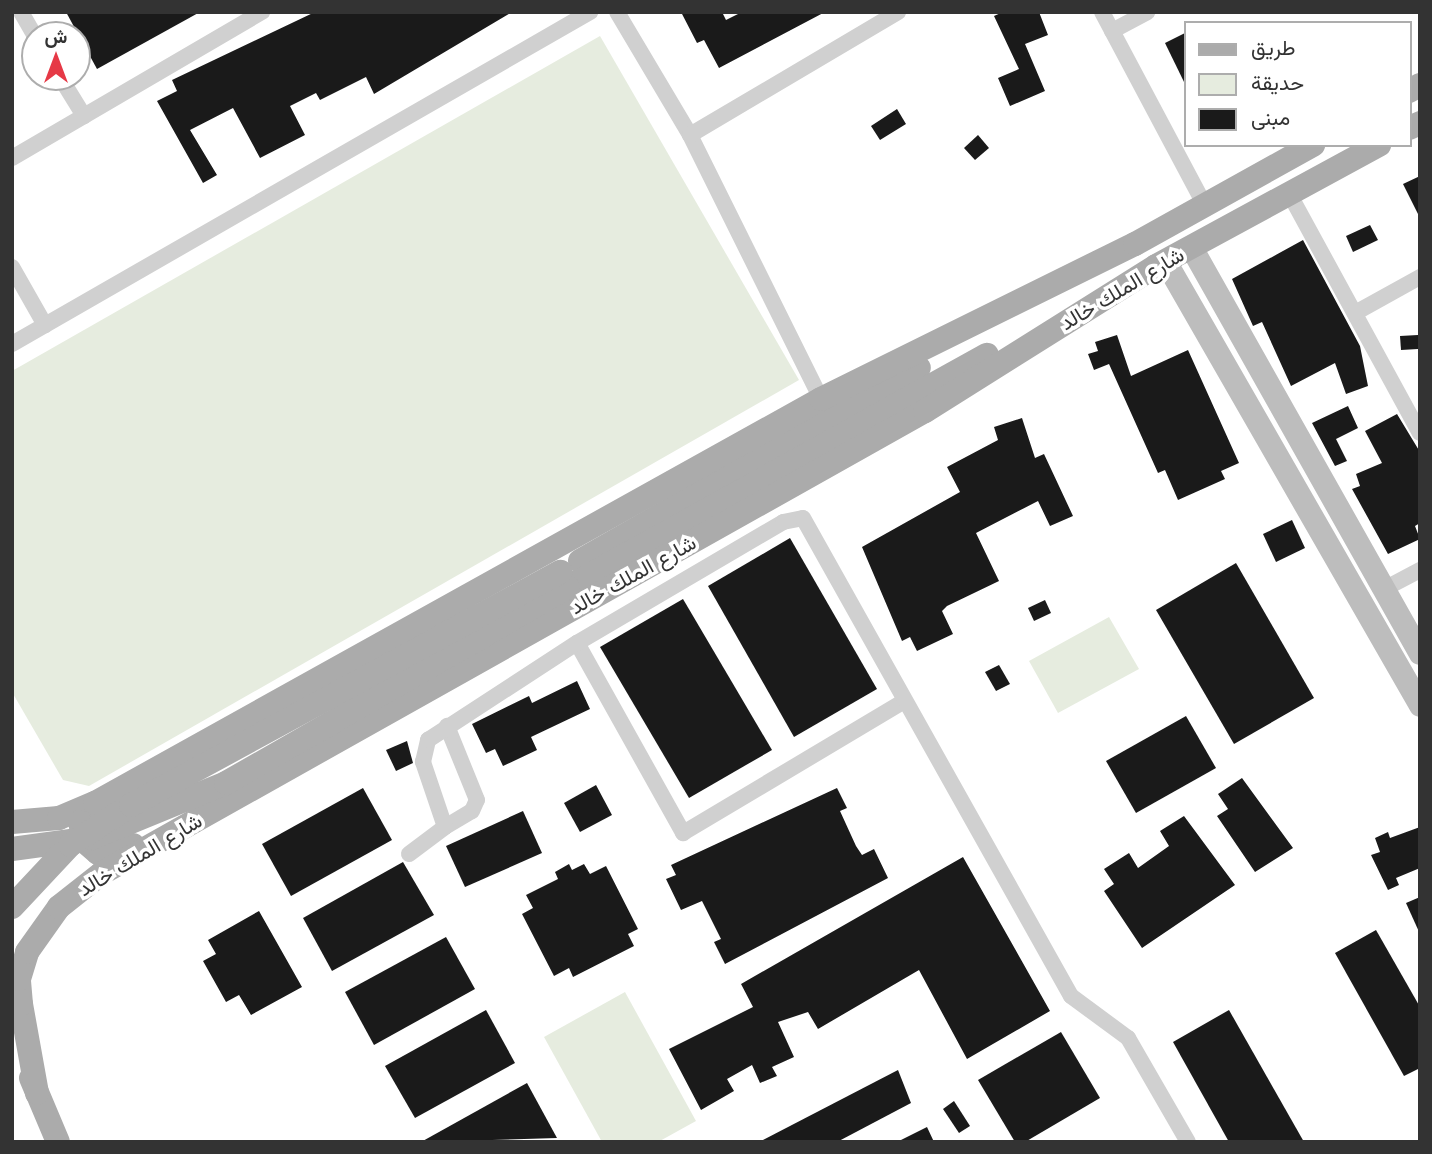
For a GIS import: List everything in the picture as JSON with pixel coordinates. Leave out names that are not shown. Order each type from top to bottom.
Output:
[{"type":"main road","name":"شارع الملك خالد","points":[[12,822],[59,818],[95,803],[821,399],[1135,244],[1308,147]]},
{"type":"main road","name":"شارع الملك خالد","points":[[37,1093],[19,979],[41,926],[102,873],[925,411],[1161,263],[1375,147]]},
{"type":"main road","points":[[12,849],[92,838],[226,783],[1135,244]]},
{"type":"main road","points":[[12,907],[70,845],[131,805],[565,580],[1161,263]]},
{"type":"main road","points":[[95,803],[85,811],[80,827],[90,849],[107,855],[165,827],[202,818]]},
{"type":"main road","points":[[12,1037],[58,1142]]},
{"type":"street","points":[[12,344],[590,12]]},
{"type":"street","points":[[617,12],[690,135],[821,399]]},
{"type":"street","points":[[690,135],[898,12]]},
{"type":"street","points":[[1102,12],[1205,206]]},
{"type":"street","points":[[1112,31],[1147,12]]},
{"type":"street","points":[[12,158],[253,15]]},
{"type":"street","points":[[69,91],[84,116]]},
{"type":"street","points":[[1290,195],[1420,433]]},
{"type":"street","points":[[1191,247],[1420,653]]},
{"type":"street","points":[[1161,263],[1420,705]]},
{"type":"street","points":[[12,267],[45,325]]},
{"type":"street","points":[[1355,313],[1420,277]]},
{"type":"street","points":[[445,827],[423,750],[447,726],[577,643],[783,522],[803,518],[903,702],[1071,996],[1128,1038],[1188,1142]]},
{"type":"street","points":[[1384,589],[1420,570]]},
{"type":"street","points":[[577,643],[683,833],[903,702]]},
{"type":"street","points":[[409,854],[472,811],[477,800],[447,726]]},
{"type":"green space","points":[[600,36],[799,380],[89,786],[63,780],[12,692],[12,371]]},
{"type":"green space","points":[[1109,617],[1139,669],[1058,713],[1029,661]]},
{"type":"green space","points":[[625,992],[696,1121],[658,1142],[602,1142],[544,1037]]},
{"type":"building","points":[[66,12],[200,12],[97,69],[91,58],[91,21],[71,21]]},
{"type":"building","points":[[315,12],[512,12],[374,94],[366,77],[320,100],[316,93],[290,106],[305,135],[260,158],[233,108],[190,130],[217,175],[203,183],[157,101],[177,91],[172,80]]},
{"type":"building","points":[[681,12],[722,12],[726,20],[742,12],[825,12],[719,68],[704,40],[697,43]]},
{"type":"building","points":[[1003,12],[1039,12],[1048,35],[1025,44],[1045,91],[1010,106],[998,78],[1019,69],[994,16]]},
{"type":"building","points":[[1184,34],[1184,82],[1165,43]]},
{"type":"building","points":[[897,109],[906,124],[880,140],[871,126]]},
{"type":"building","points":[[978,135],[989,148],[975,160],[964,148]]},
{"type":"building","points":[[1420,176],[1420,218],[1403,184]]},
{"type":"building","points":[[1370,225],[1378,240],[1353,252],[1346,236]]},
{"type":"building","points":[[1303,240],[1360,346],[1368,386],[1346,394],[1335,363],[1291,386],[1262,322],[1253,326],[1232,279]]},
{"type":"building","points":[[1117,335],[1131,376],[1188,350],[1239,463],[1221,471],[1225,479],[1178,500],[1165,470],[1158,473],[1109,364],[1094,370],[1088,354],[1098,351],[1095,342]]},
{"type":"building","points":[[1418,335],[1418,349],[1401,350],[1400,336]]},
{"type":"building","points":[[1348,406],[1358,428],[1336,439],[1347,461],[1335,466],[1312,423]]},
{"type":"building","points":[[1397,414],[1420,452],[1420,523],[1415,526],[1420,539],[1388,554],[1352,489],[1360,486],[1356,474],[1382,463],[1365,431]]},
{"type":"building","points":[[1022,418],[1035,458],[1044,454],[1073,516],[1050,526],[1038,501],[976,533],[999,581],[947,606],[942,611],[953,634],[917,651],[910,637],[902,641],[862,547],[960,492],[947,467],[998,440],[994,427]]},
{"type":"building","points":[[1292,520],[1305,548],[1276,562],[1263,534]]},
{"type":"building","points":[[790,538],[877,689],[794,737],[708,586]]},
{"type":"building","points":[[1236,563],[1314,698],[1234,744],[1156,610]]},
{"type":"building","points":[[683,599],[772,750],[689,798],[600,647]]},
{"type":"building","points":[[1045,600],[1051,613],[1034,621],[1028,608]]},
{"type":"building","points":[[999,665],[1010,684],[996,691],[985,672]]},
{"type":"building","points":[[577,681],[590,709],[531,737],[537,750],[503,766],[495,749],[486,753],[472,724],[529,696],[532,703]]},
{"type":"building","points":[[1186,716],[1216,768],[1136,813],[1106,761]]},
{"type":"building","points":[[407,741],[413,763],[396,771],[386,750]]},
{"type":"building","points":[[1242,778],[1293,848],[1255,872],[1217,816],[1228,809],[1218,794]]},
{"type":"building","points":[[596,785],[612,815],[580,832],[564,803]]},
{"type":"building","points":[[363,788],[392,840],[291,896],[262,844]]},
{"type":"building","points":[[837,788],[847,808],[840,811],[856,846],[862,855],[874,849],[888,878],[725,964],[714,942],[721,939],[702,901],[681,910],[666,879],[676,875],[671,865]]},
{"type":"building","points":[[523,811],[542,853],[465,887],[446,846]]},
{"type":"building","points":[[1184,816],[1235,885],[1142,948],[1104,891],[1114,884],[1104,869],[1129,853],[1138,868],[1169,846],[1160,831]]},
{"type":"building","points":[[1420,827],[1420,868],[1396,878],[1399,885],[1388,890],[1371,855],[1380,852],[1375,838],[1388,832],[1390,838]]},
{"type":"building","points":[[963,857],[1050,1011],[967,1059],[919,970],[818,1029],[808,1012],[778,1022],[794,1057],[772,1067],[777,1076],[760,1083],[752,1065],[727,1079],[734,1091],[701,1110],[669,1049],[753,1007],[741,984]]},
{"type":"building","points":[[403,862],[434,915],[332,971],[303,918]]},
{"type":"building","points":[[569,864],[572,870],[584,864],[590,874],[606,866],[638,929],[628,934],[634,946],[573,977],[569,968],[554,976],[522,914],[533,908],[526,895],[558,879],[555,872]]},
{"type":"building","points":[[1420,897],[1420,934],[1406,903]]},
{"type":"building","points":[[259,911],[302,987],[251,1015],[239,995],[226,1002],[203,961],[216,954],[208,940]]},
{"type":"building","points":[[1376,930],[1420,1007],[1420,1068],[1404,1076],[1335,953]]},
{"type":"building","points":[[446,937],[475,989],[374,1045],[345,992]]},
{"type":"building","points":[[486,1010],[515,1063],[415,1118],[385,1066]]},
{"type":"building","points":[[1229,1010],[1304,1142],[1229,1142],[1173,1042]]},
{"type":"building","points":[[1061,1032],[1100,1098],[1025,1142],[1015,1142],[978,1080]]},
{"type":"building","points":[[898,1070],[911,1103],[837,1142],[759,1142]]},
{"type":"building","points":[[527,1083],[557,1138],[421,1142]]},
{"type":"building","points":[[954,1101],[970,1126],[959,1133],[943,1109]]},
{"type":"building","points":[[927,1127],[934,1142],[897,1142]]}]
